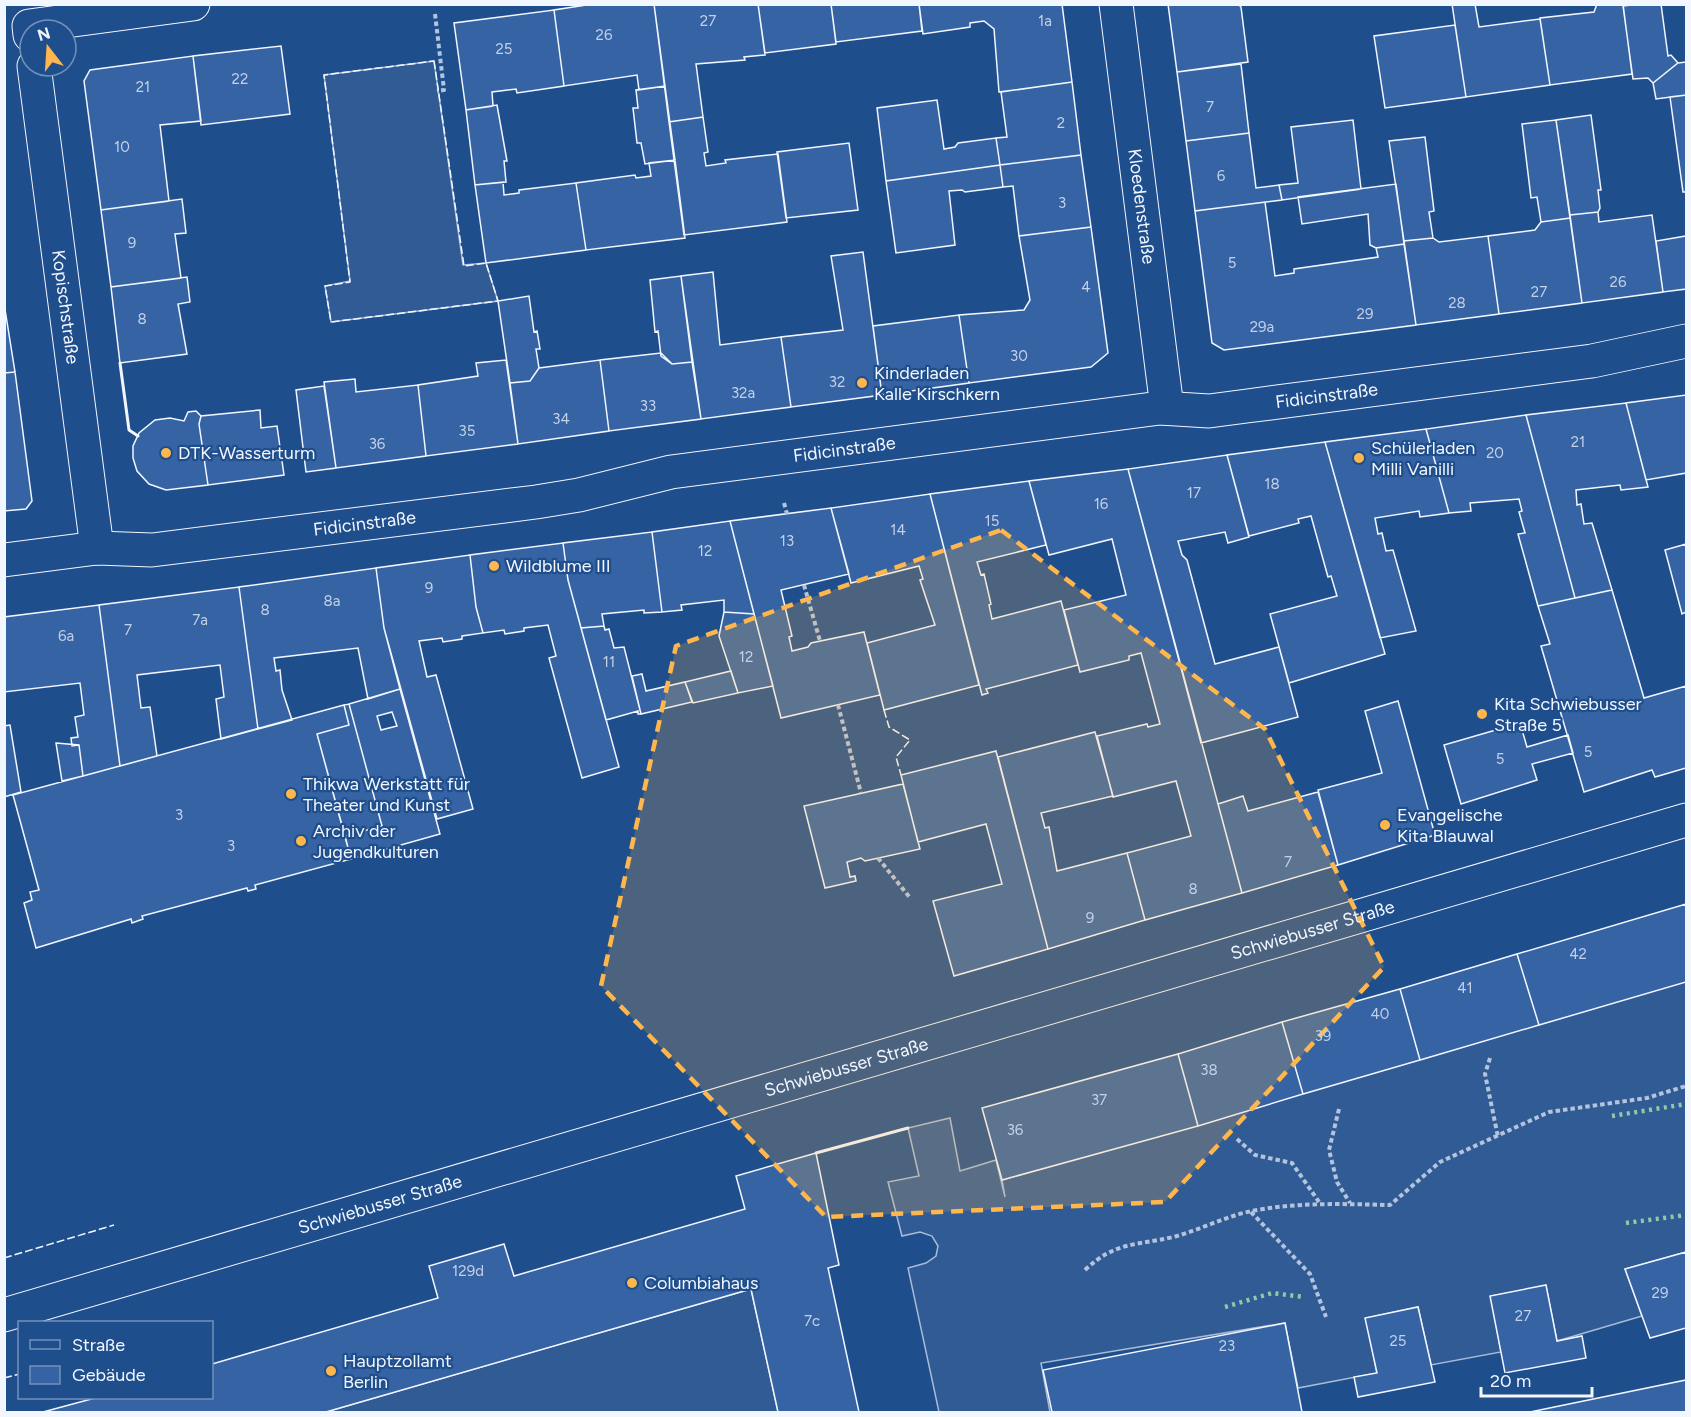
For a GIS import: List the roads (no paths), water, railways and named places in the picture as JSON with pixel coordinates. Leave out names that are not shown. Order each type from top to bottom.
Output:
[{"type":"street","points":[[78,23],[193,4]]},
{"type":"street","name":"Kloedenstraße","points":[[1116,4],[1167,408]]},
{"type":"street","name":"Kopischstraße","points":[[36,78],[97,548]]},
{"type":"street","name":"Fidicinstraße","points":[[4,560],[97,548],[152,550],[536,502],[579,495],[671,472],[1167,408],[1209,411],[1592,361],[1686,341]]},
{"type":"street","name":"Schwiebusser Straße","points":[[4,1315],[1686,820]]},
{"type":"place","name":"Kinderladen Kalle Kirschkern","points":[[862,383]]},
{"type":"place","name":"DTK-Wasserturm","points":[[166,453]]},
{"type":"place","name":"Schülerladen Milli Vanilli","points":[[1359,458]]},
{"type":"place","name":"Wildblume III","points":[[494,566]]},
{"type":"place","name":"Kita Schwiebusser Straße 5","points":[[1482,714]]},
{"type":"place","name":"Thikwa Werkstatt für Theater und Kunst","points":[[291,794]]},
{"type":"place","name":"Evangelische Kita Blauwal","points":[[1385,825]]},
{"type":"place","name":"Archiv der Jugendkulturen","points":[[301,841]]},
{"type":"place","name":"Columbiahaus","points":[[632,1283]]},
{"type":"place","name":"Hauptzollamt Berlin","points":[[331,1371]]}]
